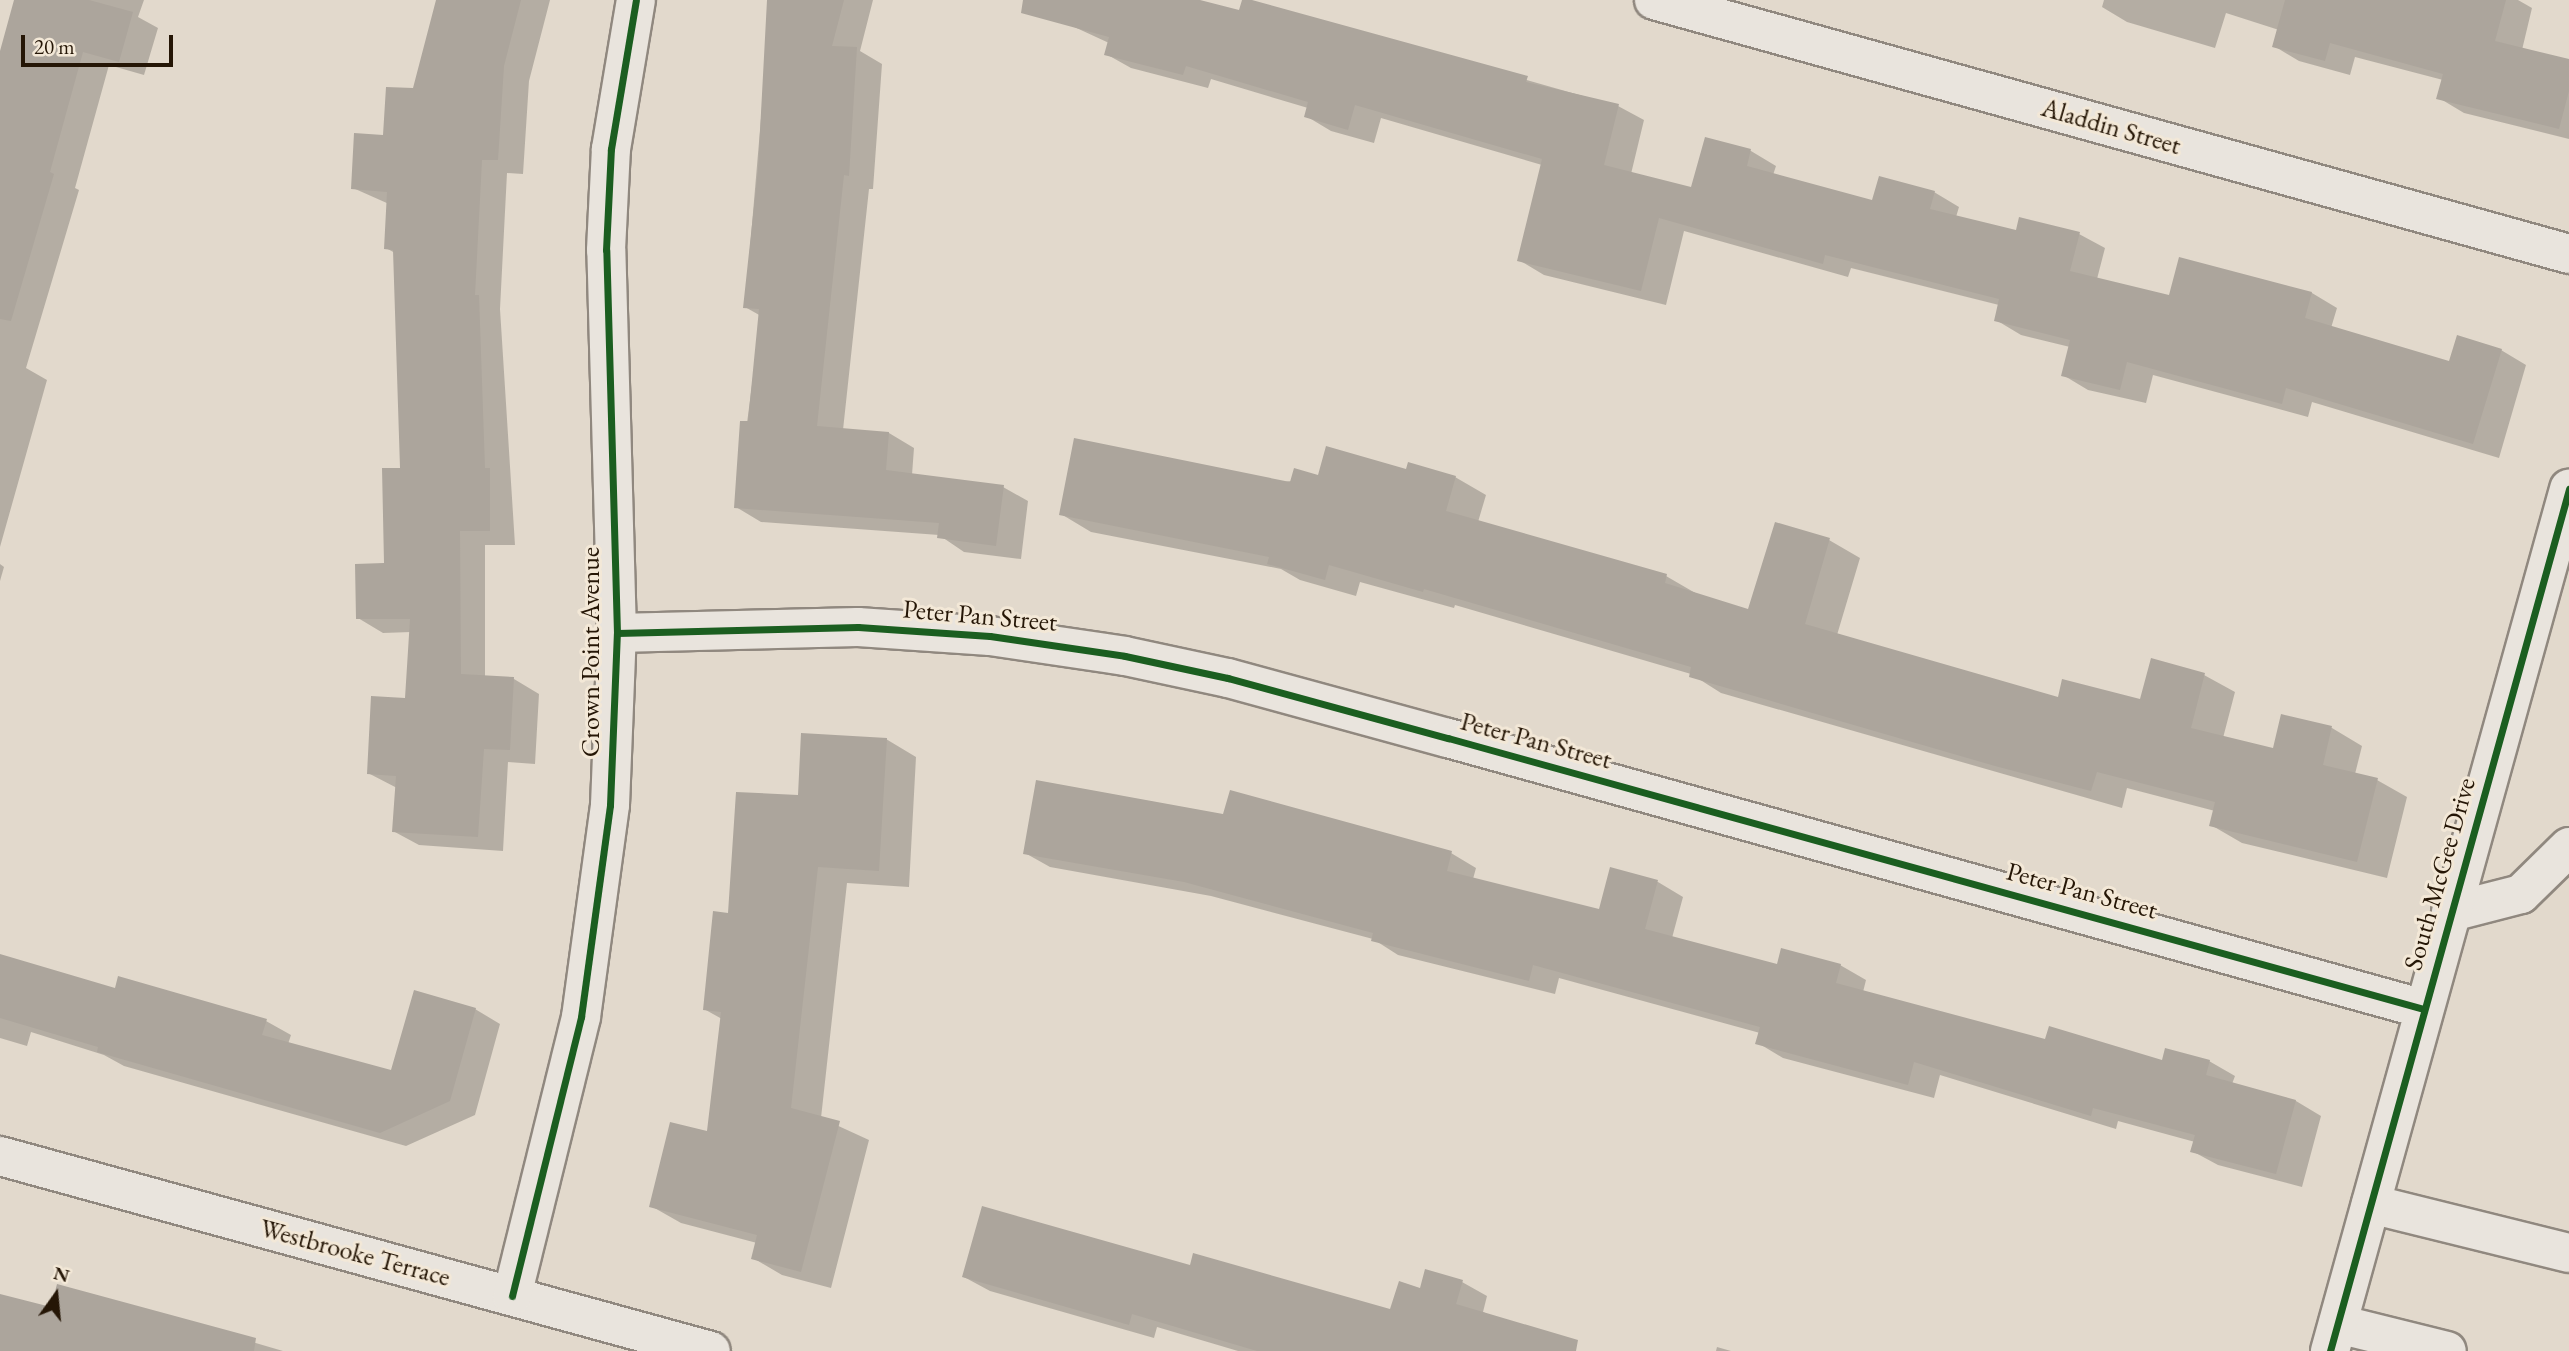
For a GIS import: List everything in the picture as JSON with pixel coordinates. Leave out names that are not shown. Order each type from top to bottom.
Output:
[{"type":"street","name":"Crown Point Avenue","points":[[512,1296],[581,1017],[610,805],[617,633],[606,250],[611,149],[636,0]]},
{"type":"street","name":"Aladdin Street","points":[[1654,0],[2569,254]]},
{"type":"street","name":"South McGee Drive","points":[[2334,1337],[2569,489]]},
{"type":"street","name":"Peter Pan Street","points":[[617,633],[858,627],[990,636],[1125,656],[1241,682],[2424,1009]]},
{"type":"street","points":[[2451,912],[2521,894],[2569,847]]},
{"type":"street","name":"Westbrooke Terrace","points":[[0,1156],[711,1351]]},
{"type":"street","points":[[2371,1203],[2569,1253]]},
{"type":"street","points":[[2334,1337],[2447,1351]]},
{"type":"building","points":[[14,0],[89,0],[133,12],[119,62],[83,52],[50,172],[54,174],[11,321],[0,319],[0,51]]},
{"type":"building","points":[[436,0],[521,0],[504,66],[498,160],[482,160],[475,295],[479,295],[485,468],[490,468],[490,531],[460,531],[461,674],[514,677],[510,750],[484,749],[478,837],[392,832],[396,776],[367,774],[371,696],[405,698],[410,619],[356,619],[355,564],[384,563],[382,468],[400,468],[393,250],[384,249],[387,192],[351,189],[354,133],[383,135],[386,87],[413,88]]},
{"type":"building","points":[[767,0],[844,0],[832,46],[857,47],[849,176],[844,175],[817,426],[889,432],[886,470],[1004,485],[996,546],[937,538],[939,523],[734,508],[740,421],[748,421],[759,309],[743,308],[758,169]]},
{"type":"building","points":[[1023,0],[1200,0],[1239,10],[1242,0],[1252,0],[1528,76],[1526,82],[1619,104],[1604,165],[1691,187],[1705,137],[1751,149],[1747,166],[1872,200],[1879,176],[1935,191],[1930,209],[2016,230],[2019,217],[2080,232],[2070,271],[2169,295],[2179,257],[2312,292],[2305,318],[2449,361],[2457,335],[2502,349],[2473,444],[2286,388],[2282,404],[2127,362],[2120,390],[2061,376],[2070,340],[1994,321],[1999,299],[1825,255],[1823,264],[1659,218],[1641,291],[1517,261],[1542,159],[1355,105],[1348,130],[1304,117],[1308,102],[1186,66],[1183,75],[1104,55],[1109,37],[1021,13]]},
{"type":"building","points":[[2285,0],[2506,0],[2495,41],[2569,59],[2569,91],[2559,129],[2436,99],[2443,74],[2330,43],[2325,61],[2272,47]]},
{"type":"building","points":[[1074,438],[1290,482],[1294,468],[1318,475],[1326,446],[1406,469],[1408,462],[1456,476],[1446,511],[1667,574],[1665,583],[1748,609],[1775,522],[1830,538],[1805,624],[2058,697],[2062,679],[2140,699],[2151,658],[2205,673],[2191,728],[2273,748],[2281,714],[2332,726],[2323,765],[2378,778],[2357,862],[2209,826],[2215,802],[2097,772],[2091,791],[1995,766],[1689,677],[1691,667],[1424,589],[1423,592],[1329,565],[1325,580],[1267,564],[1269,557],[1059,515]]},
{"type":"building","points":[[801,733],[887,738],[879,871],[818,867],[791,1108],[840,1121],[801,1272],[751,1259],[757,1235],[649,1207],[670,1122],[707,1131],[721,1012],[703,1010],[713,911],[728,913],[736,792],[798,795]]},
{"type":"building","points":[[1036,780],[1223,814],[1230,790],[1452,851],[1447,871],[1599,909],[1610,867],[1658,880],[1645,929],[1777,964],[1781,948],[1841,964],[1836,983],[2045,1039],[2049,1026],[2162,1060],[2165,1048],[2210,1060],[2206,1075],[2296,1100],[2276,1174],[2190,1152],[2195,1135],[2093,1108],[2091,1116],[1914,1062],[1908,1085],[1755,1044],[1760,1027],[1533,965],[1529,981],[1371,941],[1373,933],[1184,882],[1023,854]]},
{"type":"building","points":[[0,954],[115,988],[118,976],[267,1019],[262,1035],[391,1070],[414,990],[476,1008],[450,1101],[380,1133],[97,1052],[98,1047],[0,1018]]},
{"type":"building","points":[[982,1206],[1190,1265],[1193,1253],[1390,1309],[1399,1281],[1420,1288],[1425,1269],[1463,1280],[1456,1304],[1578,1340],[1576,1351],[1257,1351],[1132,1314],[1129,1325],[962,1277]]},
{"type":"building","points":[[57,1284],[256,1338],[254,1351],[0,1351],[0,1294],[51,1307]]},
{"type":"cycle path","points":[[512,1296],[581,1017],[610,805],[617,633],[606,250],[611,149],[636,0]]},
{"type":"cycle path","points":[[2330,1351],[2569,489]]},
{"type":"cycle path","points":[[617,633],[858,627],[990,636],[1125,656],[1228,678],[2424,1009]]}]
